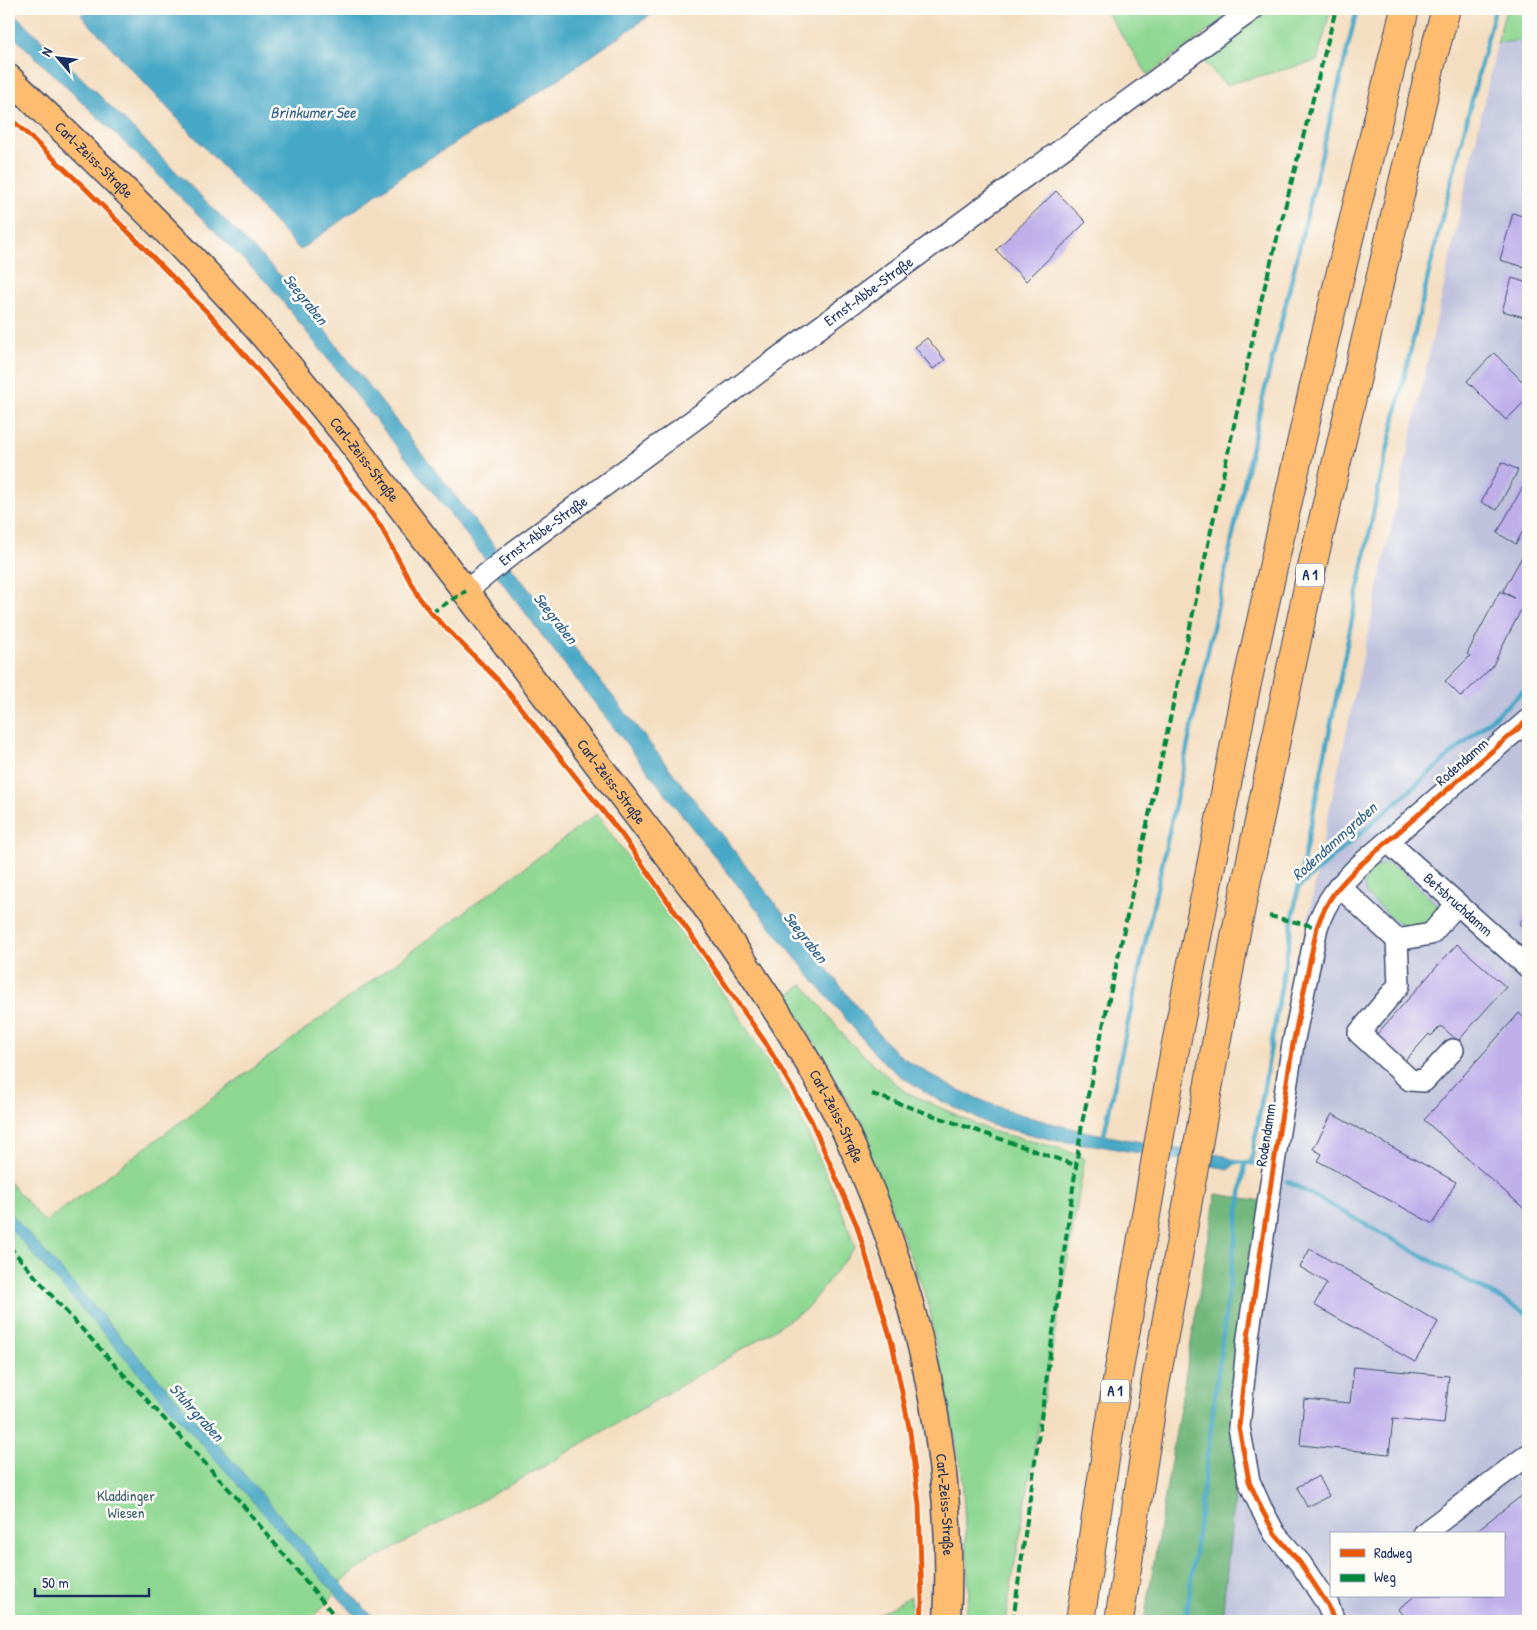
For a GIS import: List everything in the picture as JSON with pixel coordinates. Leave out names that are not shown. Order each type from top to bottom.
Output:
[{"type":"highway","name":"A 1","points":[[1080,1621],[1118,1375],[1174,1048],[1247,682],[1325,337],[1405,9]]},
{"type":"highway","name":"A 1","points":[[1119,1621],[1154,1391],[1236,932],[1314,558],[1431,64],[1446,9]]},
{"type":"main road","name":"Carl-Zeiss-Straße","points":[[9,78],[121,186],[188,254],[254,325],[348,438],[646,826],[738,953],[805,1057],[834,1108],[855,1152],[900,1268],[912,1307],[939,1442],[948,1555],[947,1621]]},
{"type":"street","name":"Ernst-Abbe-Straße","points":[[466,591],[514,552],[1253,9]]},
{"type":"street","name":"Rodendamm","points":[[1334,1607],[1275,1534],[1261,1508],[1249,1481],[1239,1427],[1248,1337],[1293,1044],[1317,926],[1323,908],[1339,886],[1359,866],[1528,720]]},
{"type":"street","name":"Betsbruchdamm","points":[[1388,842],[1528,967]]},
{"type":"street","points":[[1339,886],[1397,940],[1400,985],[1359,1034],[1410,1080],[1424,1082],[1453,1050]]},
{"type":"street","points":[[1397,940],[1431,934],[1457,904]]},
{"type":"street","points":[[1426,1532],[1528,1455]]},
{"type":"shaded area","points":[[1528,40],[1528,1621],[1213,1621],[1305,937],[1327,821],[1497,43]]},
{"type":"green space","points":[[1104,9],[1238,9],[1148,75]]},
{"type":"green space","points":[[1259,9],[1331,9],[1317,61],[1225,85],[1197,54]]},
{"type":"green space","points":[[1506,9],[1528,9],[1528,40],[1497,43]]},
{"type":"green space","name":"Kladdinger Wiesen","points":[[597,814],[739,1016],[798,1112],[837,1198],[855,1247],[806,1309],[758,1340],[546,1465],[348,1575],[329,1601],[311,1618],[314,1621],[9,1621],[9,1182],[45,1222]]},
{"type":"green space","points":[[1386,864],[1399,869],[1440,908],[1427,923],[1401,926],[1366,894],[1364,885],[1370,872],[1380,865]]},
{"type":"green space","points":[[803,984],[849,1042],[904,1091],[991,1131],[1063,1149],[1085,1159],[1005,1621],[965,1621],[969,1593],[962,1473],[927,1299],[850,1104],[796,1011],[789,995]]},
{"type":"green space","points":[[1216,1194],[1263,1201],[1222,1621],[1144,1621]]},
{"type":"green space","points":[[911,1596],[911,1621],[867,1621]]},
{"type":"water","points":[[9,9],[89,85],[287,282],[872,1026],[898,1054],[955,1088],[991,1104],[1029,1117],[1107,1136],[1225,1156],[1238,1162],[1229,1169],[1094,1145],[1058,1141],[991,1125],[935,1098],[899,1075],[877,1056],[813,980],[681,814],[465,533],[271,287],[152,169],[9,32]]},
{"type":"water","name":"Brinkumer See","points":[[89,9],[659,9],[547,87],[412,169],[300,250],[81,15]]},
{"type":"water","points":[[9,1212],[318,1559],[377,1621],[361,1621],[338,1597],[9,1227]]},
{"type":"building","points":[[1056,191],[1086,222],[1026,281],[996,250]]},
{"type":"building","points":[[1513,213],[1528,218],[1528,268],[1500,260]]},
{"type":"building","points":[[1512,278],[1528,283],[1528,318],[1502,311]]},
{"type":"building","points":[[927,338],[945,360],[933,369],[915,347]]},
{"type":"building","points":[[1494,353],[1528,387],[1528,398],[1506,420],[1467,381]]},
{"type":"building","points":[[1502,462],[1518,470],[1497,510],[1481,502]]},
{"type":"building","points":[[1525,483],[1528,485],[1528,521],[1516,544],[1497,533]]},
{"type":"building","points":[[1528,546],[1528,599],[1492,667],[1461,697],[1445,681],[1470,656],[1467,654],[1500,591],[1514,598],[1503,591]]},
{"type":"building","points":[[1528,913],[1528,932],[1519,924]]},
{"type":"building","points":[[1457,944],[1506,987],[1458,1041],[1441,1026],[1431,1036],[1429,1034],[1405,1061],[1376,1035]]},
{"type":"building","points":[[1519,1013],[1528,1021],[1528,1212],[1424,1120]]},
{"type":"building","points":[[1332,1114],[1456,1182],[1433,1224],[1318,1161],[1322,1154],[1313,1149]]},
{"type":"building","points":[[1310,1249],[1438,1322],[1415,1362],[1314,1305],[1327,1283],[1300,1267]]},
{"type":"building","points":[[1354,1367],[1449,1376],[1444,1424],[1393,1419],[1389,1454],[1300,1445],[1304,1399],[1350,1403]]},
{"type":"building","points":[[1319,1476],[1329,1496],[1307,1507],[1297,1487]]},
{"type":"building","points":[[1528,1491],[1528,1621],[1407,1621],[1398,1609],[1412,1598],[1504,1598],[1504,1532],[1475,1532]]},
{"type":"waterway","points":[[1103,1139],[1259,414],[1357,9]]},
{"type":"waterway","points":[[1298,888],[1379,485],[1438,234],[1495,9]]},
{"type":"waterway","name":"Rodendammgraben","points":[[1251,1163],[1298,888],[1528,687]]},
{"type":"waterway","name":"Rodendammgraben","points":[[1234,1162],[1263,1164]]},
{"type":"waterway","points":[[1186,1621],[1245,1163]]},
{"type":"waterway","points":[[1287,1181],[1528,1314]]},
{"type":"marked path","points":[[1013,1621],[1082,1123],[1261,301],[1336,9]]},
{"type":"marked path","points":[[431,613],[466,591]]},
{"type":"marked path","points":[[1269,916],[1317,927]]},
{"type":"marked path","points":[[872,1094],[1075,1165]]},
{"type":"marked path","points":[[9,1246],[59,1304],[236,1497],[339,1621]]},
{"type":"cycle path","points":[[9,117],[84,187],[212,317],[302,422],[380,525],[418,596],[431,613],[499,681],[622,835],[765,1042],[811,1120],[857,1226],[892,1343],[910,1432],[919,1505],[921,1621]]},
{"type":"cycle path","points":[[1334,1621],[1328,1605],[1301,1564],[1275,1534],[1261,1508],[1249,1481],[1239,1427],[1248,1337],[1274,1163],[1293,1044],[1317,927],[1325,908],[1334,894],[1359,866],[1528,720]]},
{"type":"water label","name":"Seegraben","points":[[306,299]]},
{"type":"water label","name":"Seegraben","points":[[556,618]]},
{"type":"water label","name":"Seegraben","points":[[806,937]]},
{"type":"water label","name":"Stuhrgraben","points":[[197,1412]]}]
